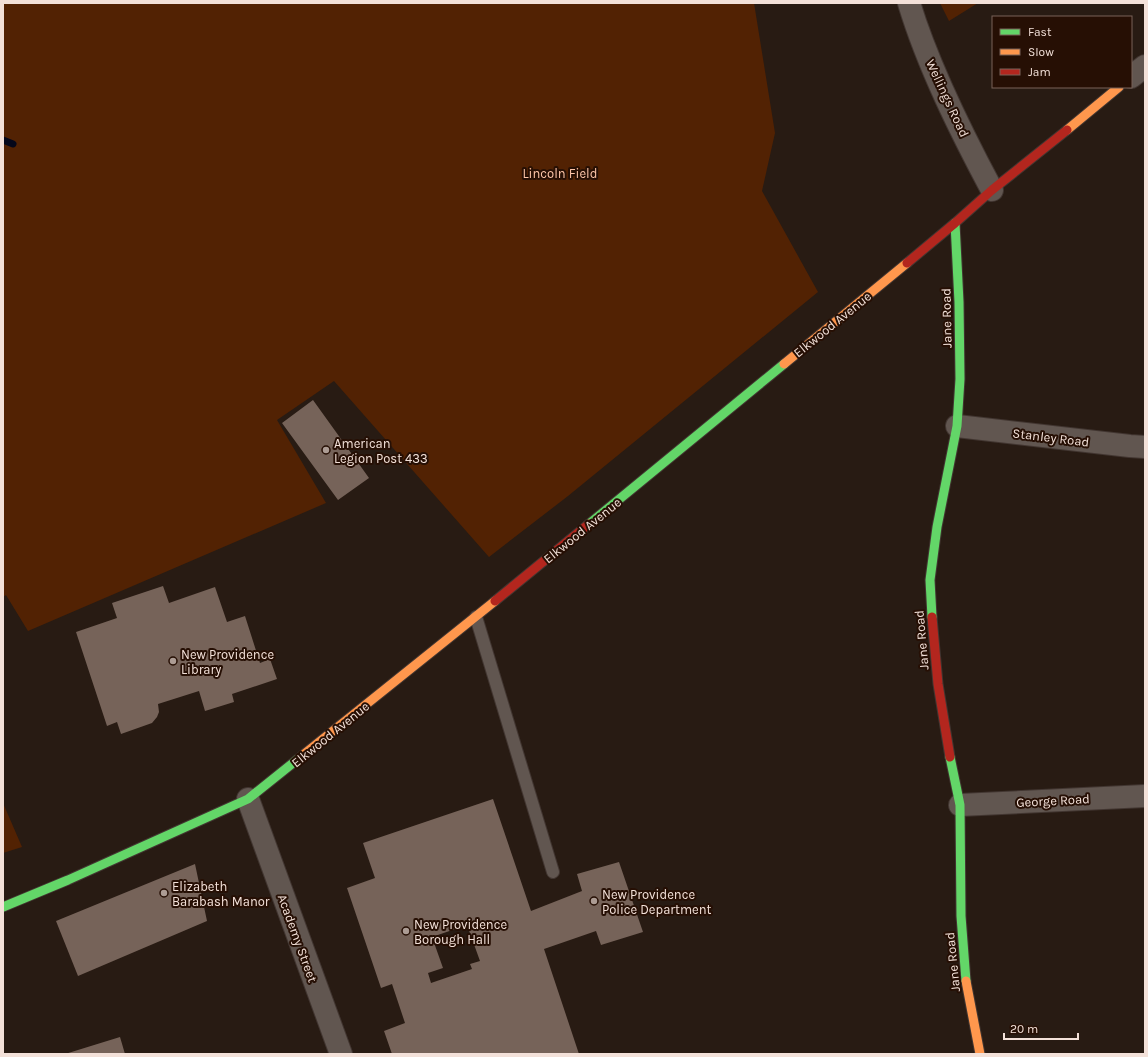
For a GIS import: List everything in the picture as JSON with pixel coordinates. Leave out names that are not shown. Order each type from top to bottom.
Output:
[{"type":"street","name":"Wellings Road","points":[[909,3],[934,72],[992,190]]},
{"type":"street","points":[[1132,76],[1145,66]]},
{"type":"street","name":"Elkwood Avenue","points":[[3,907],[68,880],[248,799],[476,617],[955,223],[992,190],[1118,88]]},
{"type":"street","name":"Jane Road","points":[[955,223],[959,302],[960,371],[957,426],[937,527],[930,580],[932,629],[938,684],[960,804],[961,916],[966,983],[980,1054]]},
{"type":"street","name":"Stanley Road","points":[[957,426],[1145,447]]},
{"type":"street","name":"George Road","points":[[960,804],[1145,796]]},
{"type":"street","name":"Academy Street","points":[[248,799],[340,1054]]},
{"type":"lane","points":[[476,617],[553,872]]},
{"type":"green space","name":"Lincoln Field","points":[[3,3],[754,3],[775,133],[762,191],[818,292],[568,496],[489,557],[334,381],[277,420],[326,503],[28,631],[6,595],[3,597]]},
{"type":"green space","points":[[940,3],[978,3],[949,21]]},
{"type":"green space","points":[[3,803],[22,847],[3,853]]},
{"type":"building","name":"American Legion Post 433","points":[[313,400],[369,478],[338,500],[282,423]]},
{"type":"building","name":"New Providence Library","points":[[163,586],[169,603],[215,587],[227,622],[245,616],[260,663],[270,659],[277,679],[232,694],[234,702],[205,711],[199,691],[158,704],[159,712],[152,723],[121,734],[117,722],[107,726],[76,632],[117,618],[112,603]]},
{"type":"building","name":"New Providence Borough Hall","points":[[493,799],[531,911],[582,891],[577,874],[619,862],[643,932],[601,945],[596,931],[544,949],[579,1054],[392,1054],[384,1031],[405,1023],[392,984],[381,988],[347,888],[375,878],[363,843]],"holes":[[[467,925],[480,961],[470,964],[472,969],[431,983],[428,973],[443,968],[432,937]]]},
{"type":"building","name":"Elizabeth Barabash Manor","points":[[195,864],[207,921],[78,976],[56,921]]},
{"type":"building","points":[[120,1037],[125,1054],[65,1054]]},
{"type":"waterway","points":[[3,140],[13,144]]},
{"type":"traffic: fast","points":[[932,617],[930,580],[937,527],[957,426],[960,379],[959,302],[955,223]]},
{"type":"traffic: fast","points":[[589,524],[784,364]]},
{"type":"traffic: fast","points":[[3,907],[68,880],[248,799],[303,755]]},
{"type":"traffic: fast","points":[[950,757],[960,805],[961,916],[966,981]]},
{"type":"traffic: slow","points":[[1067,130],[1118,88]]},
{"type":"traffic: slow","points":[[784,364],[907,263]]},
{"type":"traffic: slow","points":[[303,755],[495,601]]},
{"type":"traffic: slow","points":[[966,981],[980,1054]]},
{"type":"traffic: jam","points":[[907,263],[992,190],[1067,130]]},
{"type":"traffic: jam","points":[[495,601],[589,524]]},
{"type":"traffic: jam","points":[[932,617],[938,684],[950,757]]},
{"type":"place","name":"American Legion Post 433","points":[[326,450]]},
{"type":"place","name":"New Providence Library","points":[[173,661]]},
{"type":"place","name":"Elizabeth Barabash Manor","points":[[164,893]]},
{"type":"place","name":"New Providence Police Department","points":[[594,901]]},
{"type":"place","name":"New Providence Borough Hall","points":[[406,931]]}]
